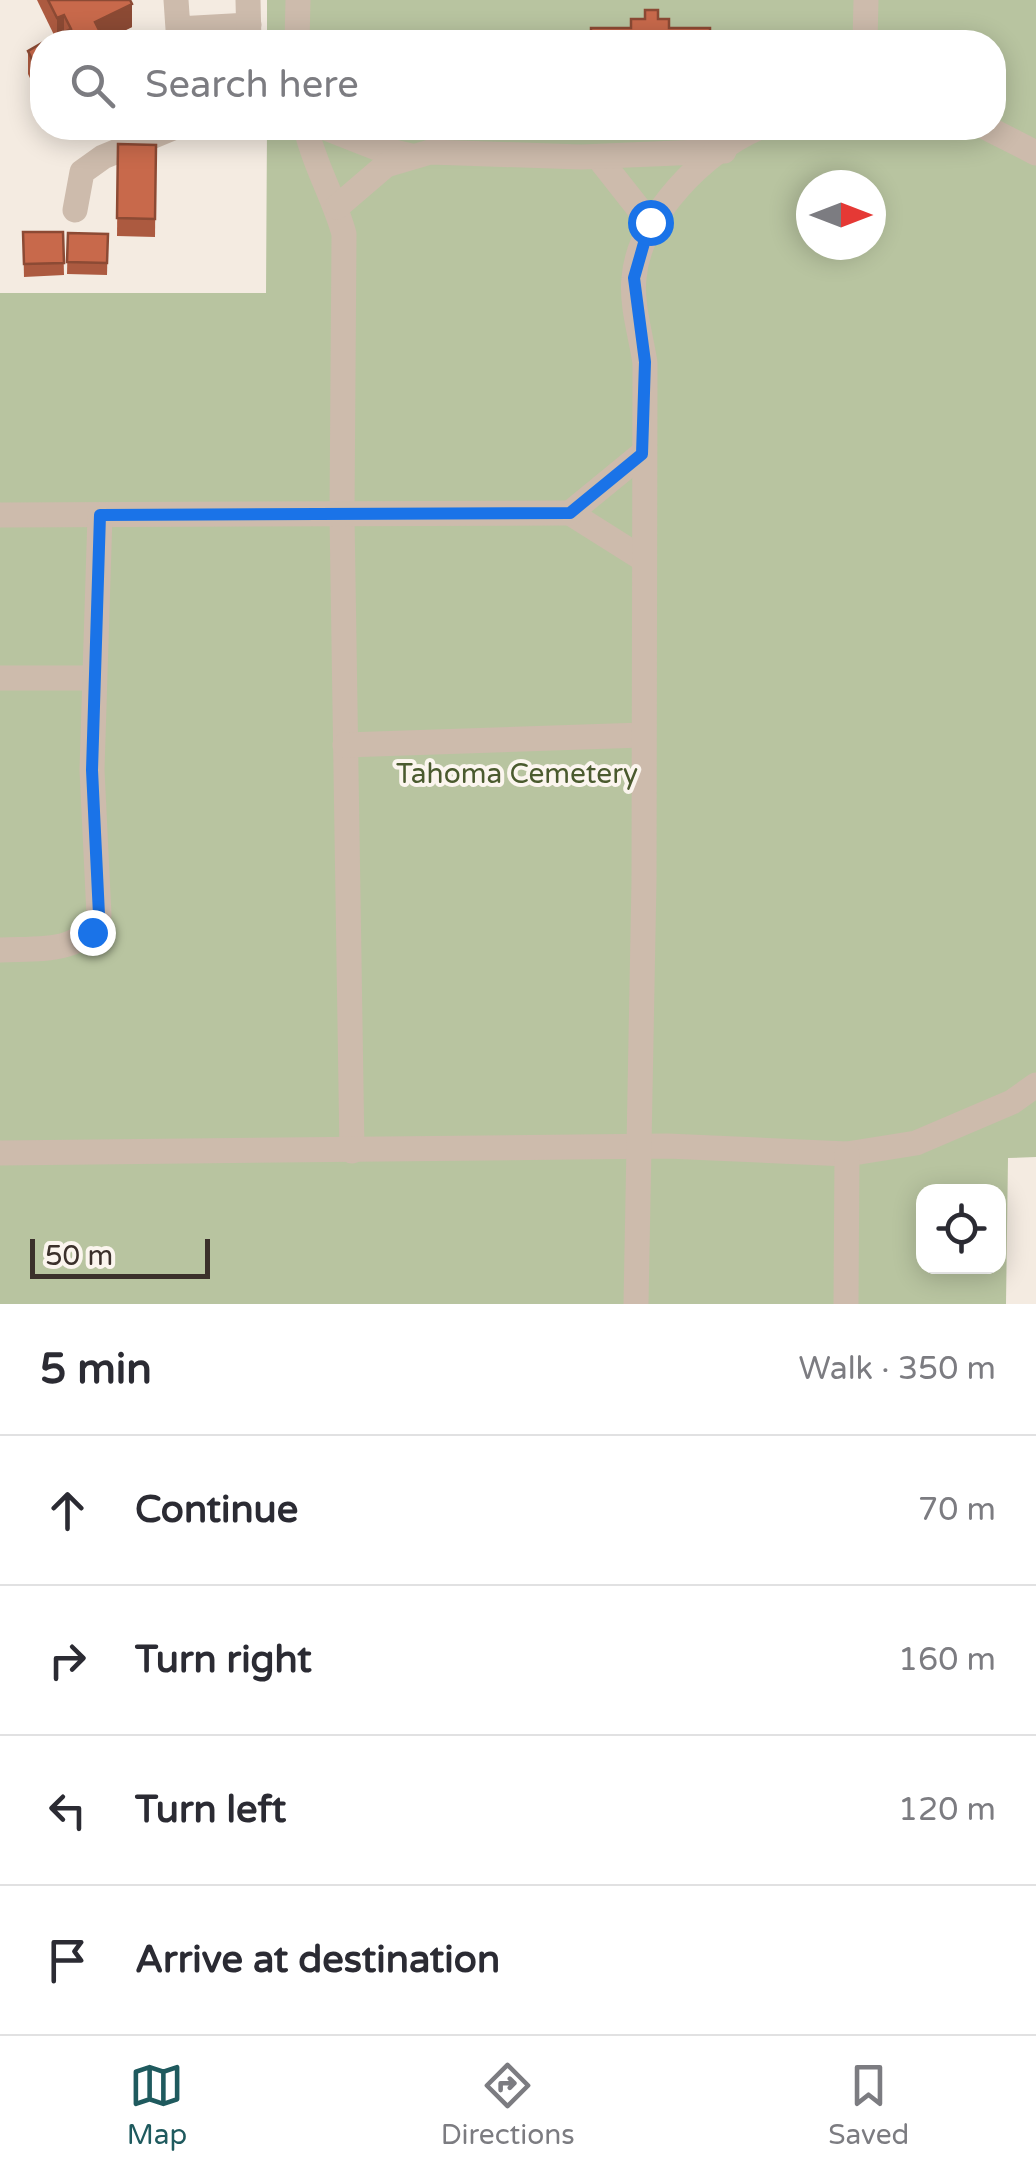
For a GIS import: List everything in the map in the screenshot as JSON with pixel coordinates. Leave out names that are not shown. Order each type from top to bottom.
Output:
[{"type":"street","points":[[176,0],[178,29],[249,22]]},
{"type":"street","points":[[297,30],[298,0]]},
{"type":"street","points":[[866,0],[866,30]]},
{"type":"street","points":[[1006,138],[1036,154]]},
{"type":"street","points":[[75,210],[82,172],[103,157],[144,140]]},
{"type":"street","points":[[309,140],[344,234],[342,516],[352,1151]]},
{"type":"street","points":[[357,140],[414,157]]},
{"type":"street","points":[[636,1304],[645,362],[634,278],[650,222],[681,184],[740,140]]},
{"type":"street","points":[[337,207],[386,165],[430,152],[598,157],[724,151]]},
{"type":"street","points":[[598,157],[650,222]]},
{"type":"street","points":[[570,513],[642,454]]},
{"type":"street","points":[[0,515],[570,513],[643,559]]},
{"type":"street","points":[[0,950],[74,945],[92,932],[99,915],[92,770],[100,515]]},
{"type":"street","points":[[0,678],[94,678]]},
{"type":"street","points":[[345,745],[643,735]]},
{"type":"street","points":[[0,1153],[640,1148],[847,1154],[916,1143],[1012,1102],[1036,1085]]},
{"type":"street","points":[[846,1304],[847,1154]]},
{"type":"green space","name":"Tahoma Cemetery","points":[[267,0],[1036,0],[1036,1157],[1008,1158],[1006,1304],[0,1304],[0,293],[266,293],[267,140],[1006,140],[1006,30],[267,30]]},
{"type":"building","points":[[48,0],[130,0],[132,4],[95,22],[99,30],[69,30],[64,15],[57,18]]},
{"type":"building","points":[[645,10],[658,10],[658,19],[669,19],[669,28],[710,30],[591,30],[631,28],[631,19],[645,19]]},
{"type":"building","points":[[118,144],[156,145],[155,219],[117,218]]},
{"type":"building","points":[[23,232],[63,232],[64,263],[24,264]]},
{"type":"building","points":[[68,233],[108,234],[107,263],[67,262]]},
{"type":"route","points":[[92,932],[99,915],[92,770],[100,515],[570,513],[642,454],[645,362],[634,278],[650,222]]}]
